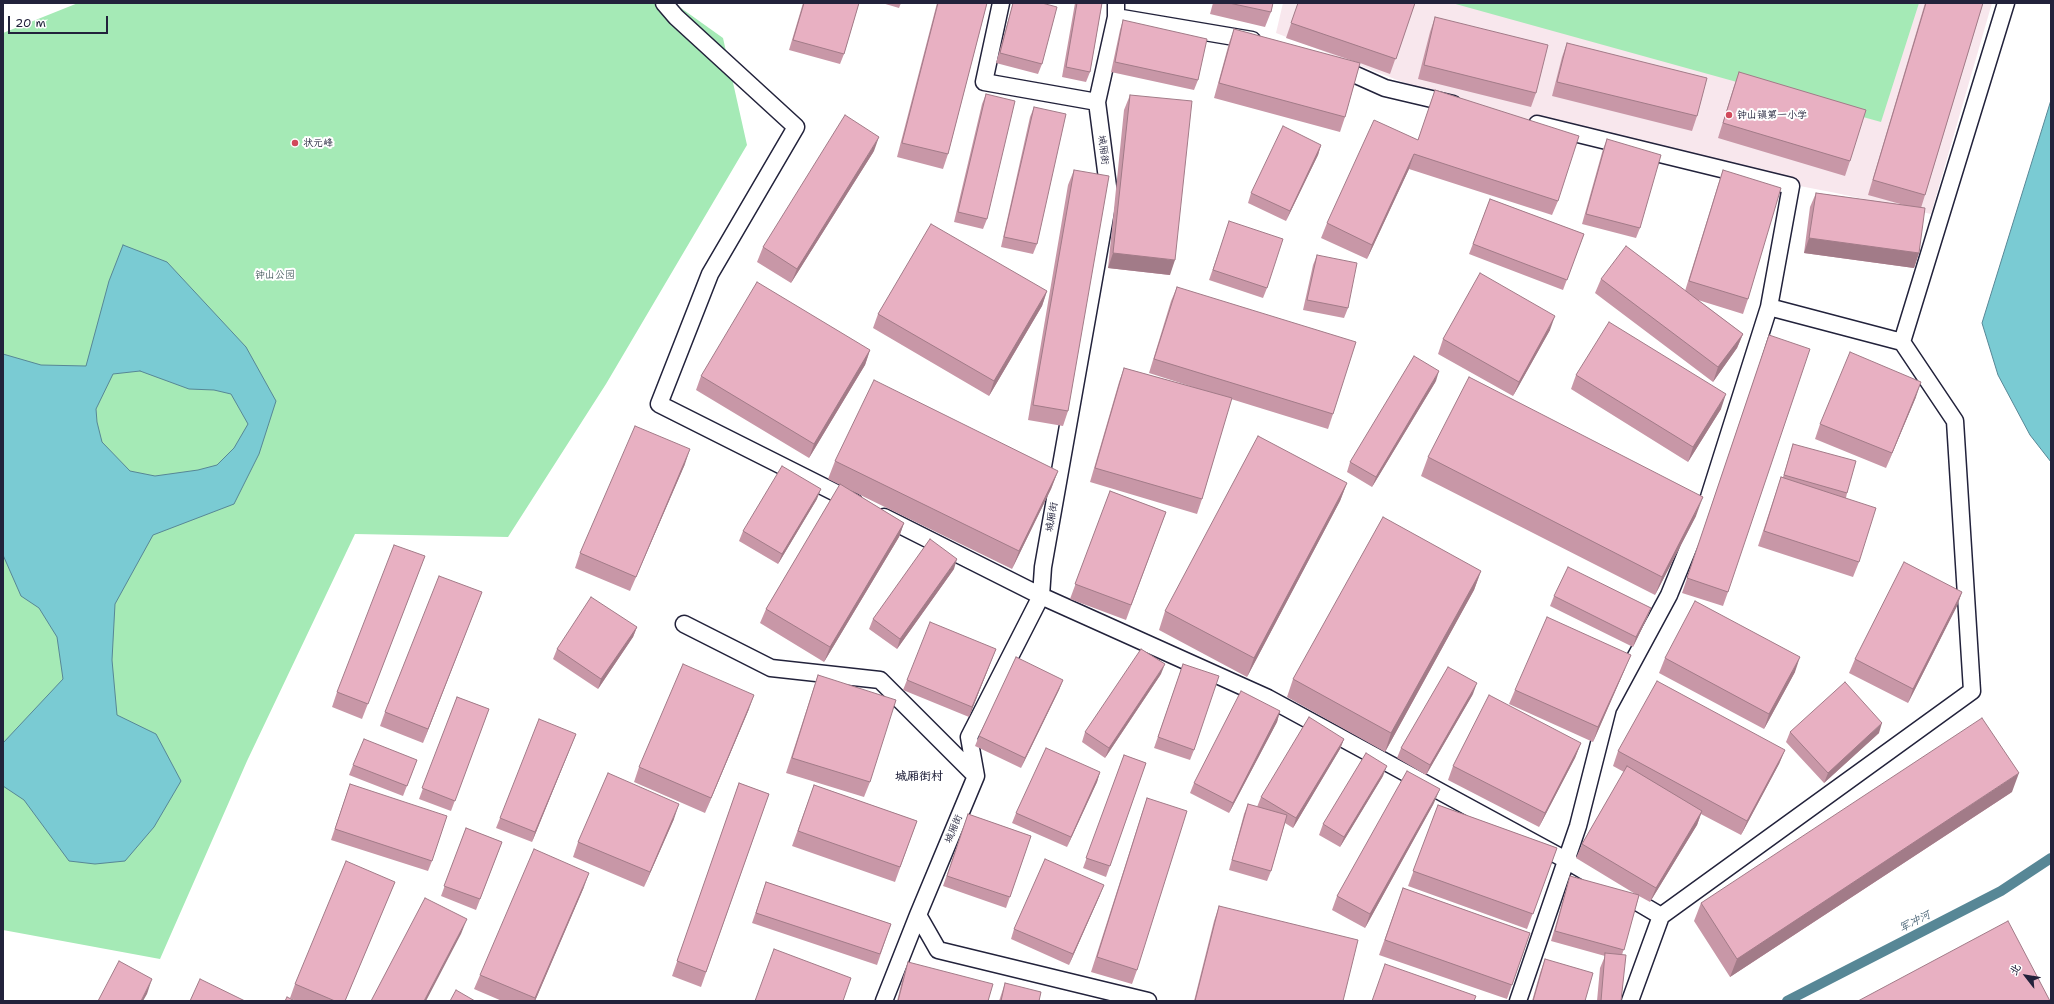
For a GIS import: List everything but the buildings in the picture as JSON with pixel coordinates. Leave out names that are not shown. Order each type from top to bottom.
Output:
[{"type":"lane","points":[[664,3],[676,17],[796,127],[710,274],[659,404],[1041,596],[1268,698],[1566,860],[1661,916]]},
{"type":"lane","points":[[1001,3],[984,82],[1097,102]]},
{"type":"lane","points":[[1902,342],[2006,3]]},
{"type":"lane","points":[[1116,10],[1264,42]]},
{"type":"lane","name":"城厢街","points":[[884,1001],[976,776],[968,737],[1041,596],[1044,560],[1109,194],[1097,102],[1116,10]]},
{"type":"lane","points":[[1323,60],[1385,88],[1469,108]]},
{"type":"lane","points":[[1518,1001],[1578,826],[1608,708],[1669,595],[1709,497],[1769,307],[1791,186],[1523,121]]},
{"type":"lane","points":[[1630,1001],[1661,916],[1972,691],[1955,421],[1902,342],[1769,307]]},
{"type":"lane","points":[[684,624],[771,668],[880,680],[976,776]]},
{"type":"lane","points":[[918,915],[938,950],[1148,1001]]},
{"type":"shaded area","name":"钟山镇第一小学","points":[[1283,3],[1992,3],[1931,214],[1836,193],[1593,146],[1405,83],[1276,33]]},
{"type":"green space","name":"钟山公园","points":[[78,3],[674,3],[723,38],[747,145],[606,384],[508,537],[355,534],[247,761],[160,959],[3,930],[3,33]]},
{"type":"green space","points":[[1452,3],[1919,3],[1881,122]]},
{"type":"water","points":[[2051,100],[2051,462],[2030,435],[1998,375],[1982,323]]},
{"type":"water","points":[[123,245],[167,262],[246,347],[276,401],[259,454],[234,504],[153,535],[115,604],[112,660],[117,715],[156,734],[181,781],[154,827],[125,861],[95,864],[69,861],[24,800],[3,786],[3,743],[63,679],[57,637],[39,608],[21,596],[3,555],[3,354],[41,365],[86,366],[109,281]],"holes":[[[140,371],[189,389],[214,390],[231,394],[248,424],[234,448],[217,465],[198,470],[155,476],[130,471],[102,442],[97,422],[96,409],[113,374]]]},
{"type":"waterway","name":"军冲河","points":[[1787,1001],[2001,891],[2051,858]]},
{"type":"place","name":"钟山镇第一小学","points":[[1729,115]]},
{"type":"place","name":"状元峰","points":[[295,143]]},
{"type":"district","name":"城厢街村","points":[[919,777]]}]
